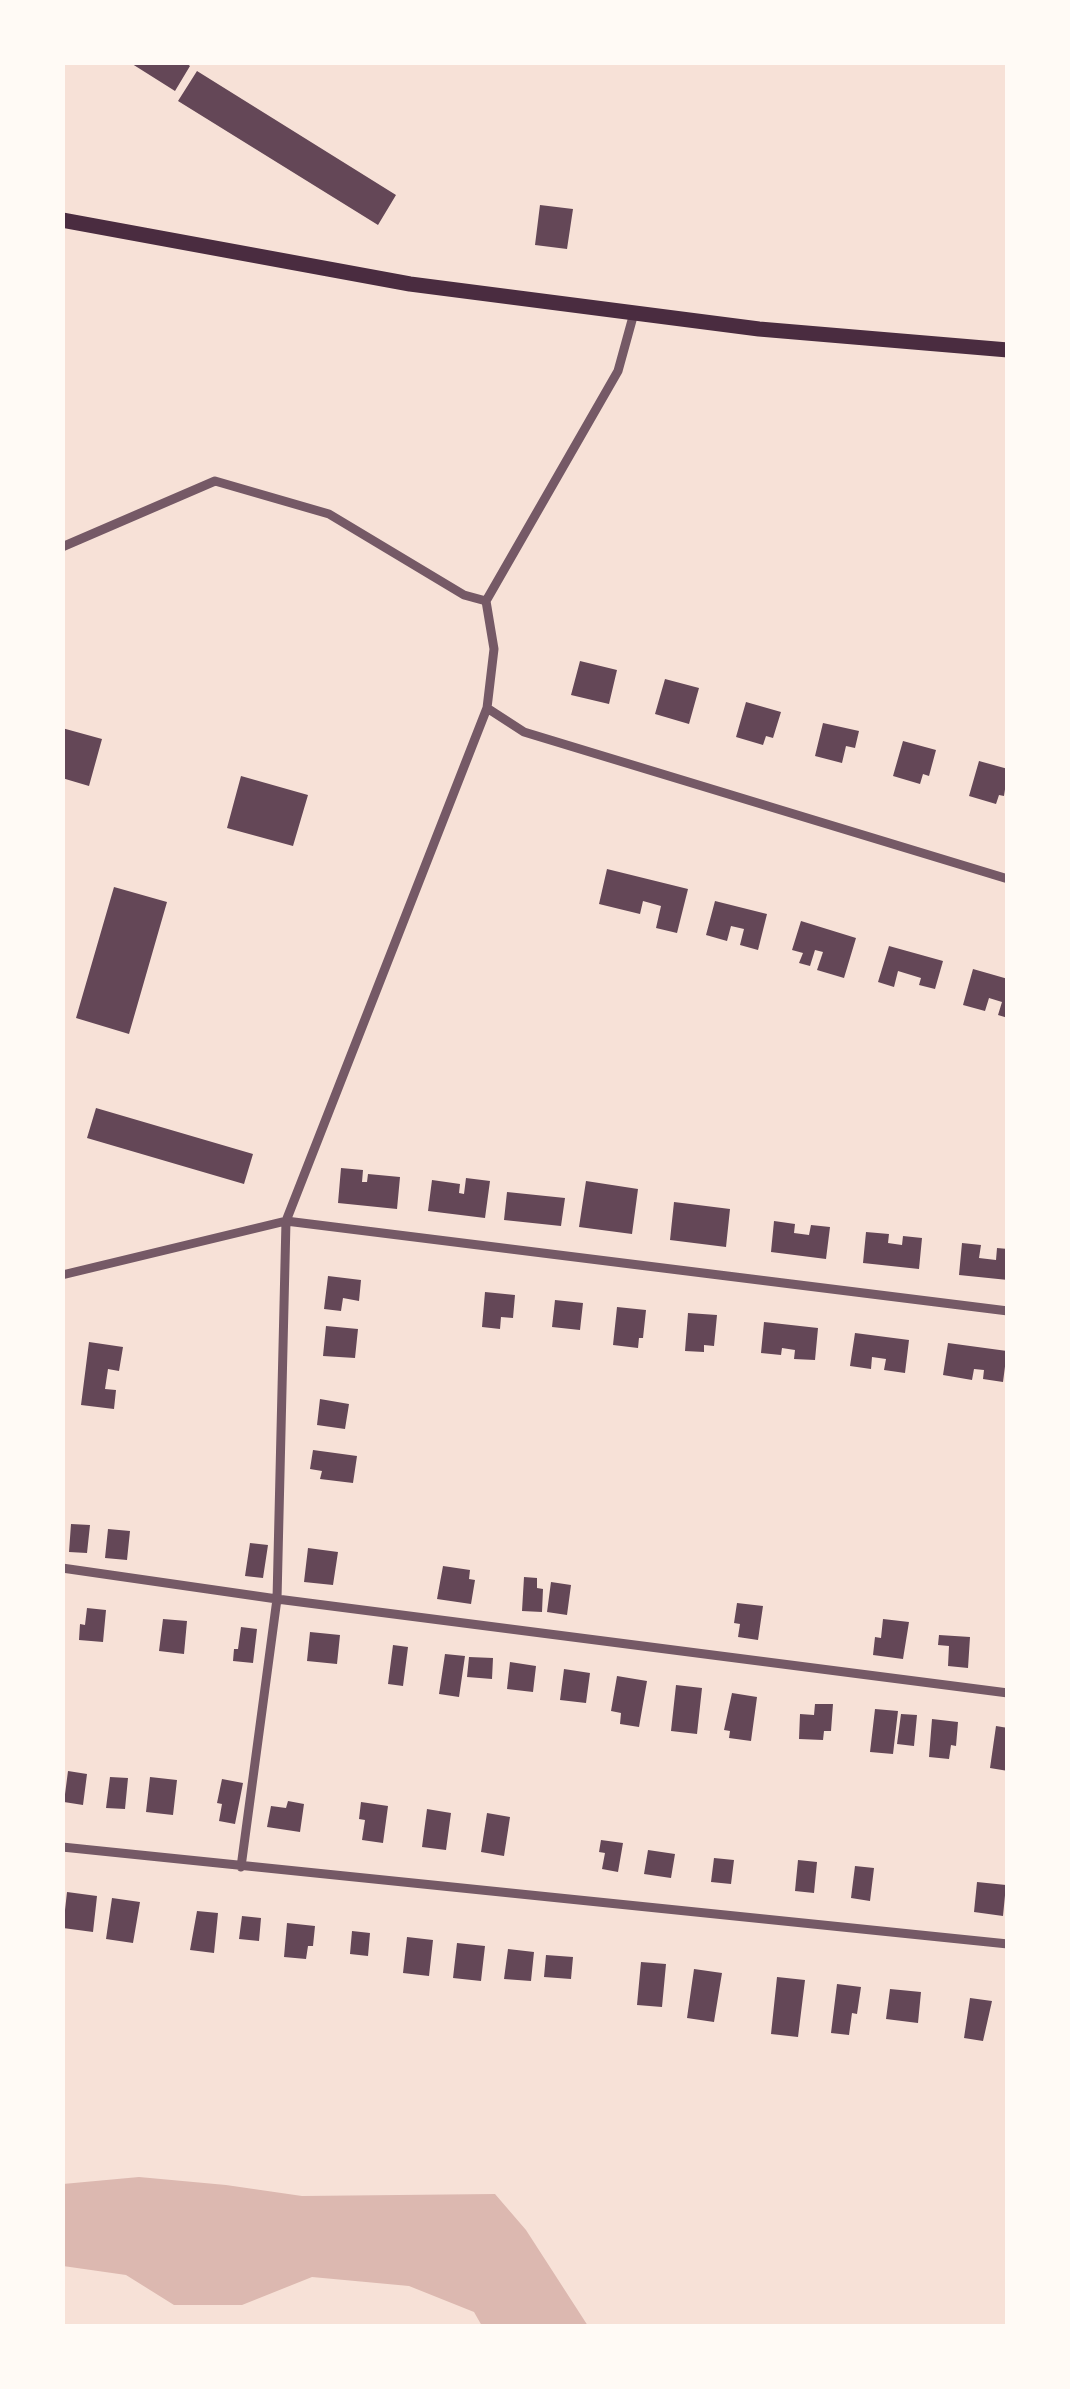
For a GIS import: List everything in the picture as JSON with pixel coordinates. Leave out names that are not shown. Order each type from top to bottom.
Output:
[{"type":"highway","points":[[62,220],[410,284],[759,329],[1008,350]]},
{"type":"street","points":[[241,1867],[276,1599],[286,1221],[487,708],[494,649],[486,601],[618,372],[634,313]]},
{"type":"street","points":[[62,547],[215,481],[329,514],[464,595],[486,601]]},
{"type":"street","points":[[487,708],[524,732],[1008,880]]},
{"type":"street","points":[[62,1275],[286,1221],[1008,1311]]},
{"type":"street","points":[[62,1568],[1008,1693]]},
{"type":"street","points":[[62,1847],[1008,1944]]},
{"type":"shaded area","points":[[139,2177],[302,2196],[495,2194],[526,2230],[588,2326],[482,2326],[474,2312],[409,2286],[312,2277],[242,2305],[174,2305],[126,2275],[63,2266],[63,2184]]},
{"type":"building","points":[[129,62],[185,62],[190,66],[175,91]]},
{"type":"building","points":[[197,71],[396,195],[378,225],[178,101]]},
{"type":"building","points":[[540,205],[573,209],[567,249],[535,245]]},
{"type":"building","points":[[580,661],[617,670],[609,704],[571,695]]},
{"type":"building","points":[[665,679],[699,688],[689,724],[655,714]]},
{"type":"building","points":[[746,702],[781,712],[773,738],[766,736],[763,745],[736,737]]},
{"type":"building","points":[[823,723],[859,731],[855,748],[846,746],[842,763],[815,756]]},
{"type":"building","points":[[62,728],[102,739],[89,786],[62,778]]},
{"type":"building","points":[[903,741],[936,750],[929,776],[923,774],[920,784],[893,776]]},
{"type":"building","points":[[979,761],[1008,769],[1004,796],[999,795],[996,804],[969,796]]},
{"type":"building","points":[[241,776],[308,795],[293,846],[227,828]]},
{"type":"building","points":[[607,869],[688,889],[677,933],[656,928],[661,906],[643,901],[640,914],[599,904]]},
{"type":"building","points":[[114,887],[167,902],[129,1034],[76,1018]]},
{"type":"building","points":[[715,901],[767,914],[758,950],[740,945],[744,929],[731,926],[727,941],[706,935]]},
{"type":"building","points":[[801,921],[856,938],[844,978],[817,970],[823,952],[815,950],[810,966],[799,963],[803,953],[792,950]]},
{"type":"building","points":[[889,946],[943,961],[935,989],[919,985],[921,978],[898,971],[894,987],[878,982]]},
{"type":"building","points":[[973,969],[1008,979],[1008,1018],[998,1015],[1002,1002],[989,998],[985,1011],[963,1005]]},
{"type":"building","points":[[96,1108],[253,1154],[244,1184],[87,1138]]},
{"type":"building","points":[[341,1168],[363,1170],[362,1182],[367,1182],[368,1174],[400,1177],[397,1209],[338,1203]]},
{"type":"building","points":[[466,1178],[490,1181],[485,1218],[428,1211],[432,1180],[460,1184],[459,1193],[464,1194]]},
{"type":"building","points":[[586,1181],[638,1189],[632,1234],[579,1227]]},
{"type":"building","points":[[507,1192],[565,1198],[561,1226],[504,1220]]},
{"type":"building","points":[[674,1202],[730,1209],[726,1247],[670,1240]]},
{"type":"building","points":[[774,1221],[795,1224],[794,1233],[809,1235],[811,1225],[830,1227],[826,1259],[771,1252]]},
{"type":"building","points":[[866,1232],[889,1234],[888,1243],[902,1245],[903,1236],[922,1238],[919,1269],[863,1263]]},
{"type":"building","points":[[962,1243],[981,1245],[979,1258],[996,1260],[997,1248],[1008,1249],[1008,1280],[959,1275]]},
{"type":"building","points":[[328,1276],[361,1280],[359,1301],[343,1298],[341,1311],[324,1309]]},
{"type":"building","points":[[485,1292],[515,1295],[513,1318],[501,1317],[500,1329],[482,1327]]},
{"type":"building","points":[[555,1300],[583,1303],[580,1330],[552,1327]]},
{"type":"building","points":[[617,1307],[646,1310],[638,1348],[613,1345]]},
{"type":"building","points":[[688,1313],[717,1315],[714,1346],[704,1345],[704,1352],[685,1351]]},
{"type":"building","points":[[764,1322],[818,1328],[815,1360],[794,1359],[795,1350],[782,1348],[781,1355],[761,1353]]},
{"type":"building","points":[[326,1326],[358,1329],[355,1358],[323,1356]]},
{"type":"building","points":[[855,1333],[909,1340],[905,1373],[884,1370],[886,1359],[872,1357],[871,1369],[850,1366]]},
{"type":"building","points":[[89,1342],[123,1347],[119,1371],[108,1369],[105,1389],[116,1390],[114,1409],[81,1405]]},
{"type":"building","points":[[948,1343],[1007,1351],[1003,1382],[983,1379],[984,1370],[974,1369],[972,1380],[943,1375]]},
{"type":"building","points":[[320,1399],[349,1404],[345,1429],[317,1425]]},
{"type":"building","points":[[313,1450],[357,1456],[353,1483],[320,1479],[322,1471],[310,1469]]},
{"type":"building","points":[[71,1524],[90,1525],[87,1553],[69,1552]]},
{"type":"building","points":[[108,1529],[130,1531],[127,1560],[105,1558]]},
{"type":"building","points":[[250,1543],[268,1545],[263,1578],[245,1576]]},
{"type":"building","points":[[308,1548],[338,1552],[333,1585],[304,1582]]},
{"type":"building","points":[[443,1566],[470,1570],[469,1579],[475,1580],[471,1604],[437,1599]]},
{"type":"building","points":[[524,1577],[537,1578],[537,1588],[543,1589],[542,1612],[522,1611]]},
{"type":"building","points":[[551,1582],[571,1585],[567,1615],[547,1612]]},
{"type":"building","points":[[737,1603],[763,1606],[758,1640],[738,1637],[740,1624],[734,1623]]},
{"type":"building","points":[[87,1608],[106,1610],[103,1642],[79,1640]]},
{"type":"building","points":[[163,1619],[187,1621],[184,1654],[159,1651]]},
{"type":"building","points":[[883,1619],[909,1622],[903,1659],[873,1655],[875,1637],[881,1638]]},
{"type":"building","points":[[241,1627],[257,1629],[253,1663],[233,1661]]},
{"type":"building","points":[[310,1632],[340,1635],[337,1664],[307,1661]]},
{"type":"building","points":[[939,1635],[970,1637],[968,1668],[948,1666],[949,1646],[938,1645]]},
{"type":"building","points":[[393,1645],[408,1647],[403,1686],[388,1684]]},
{"type":"building","points":[[445,1654],[465,1656],[459,1697],[439,1694]]},
{"type":"building","points":[[469,1657],[493,1658],[492,1679],[467,1677]]},
{"type":"building","points":[[510,1662],[536,1666],[533,1692],[507,1689]]},
{"type":"building","points":[[564,1669],[590,1673],[586,1703],[560,1700]]},
{"type":"building","points":[[617,1676],[647,1681],[639,1727],[620,1724],[621,1713],[611,1711]]},
{"type":"building","points":[[676,1685],[702,1688],[697,1734],[671,1731]]},
{"type":"building","points":[[732,1693],[757,1697],[751,1741],[729,1738],[730,1731],[724,1730]]},
{"type":"building","points":[[815,1704],[833,1704],[831,1731],[824,1731],[823,1740],[799,1739],[800,1714],[814,1715]]},
{"type":"building","points":[[875,1709],[898,1711],[893,1754],[870,1752]]},
{"type":"building","points":[[901,1714],[917,1715],[914,1746],[897,1744]]},
{"type":"building","points":[[932,1719],[958,1722],[956,1746],[951,1745],[949,1759],[929,1757]]},
{"type":"building","points":[[996,1726],[1008,1728],[1008,1771],[990,1768]]},
{"type":"building","points":[[68,1771],[87,1774],[83,1805],[64,1802]]},
{"type":"building","points":[[110,1777],[128,1778],[125,1809],[106,1808]]},
{"type":"building","points":[[150,1777],[177,1780],[173,1815],[146,1812]]},
{"type":"building","points":[[222,1779],[243,1783],[235,1824],[219,1821],[222,1804],[217,1803]]},
{"type":"building","points":[[288,1801],[304,1804],[300,1832],[267,1827],[271,1806],[286,1808]]},
{"type":"building","points":[[361,1802],[388,1806],[383,1843],[362,1840],[365,1820],[359,1819]]},
{"type":"building","points":[[427,1809],[451,1813],[446,1850],[422,1847]]},
{"type":"building","points":[[487,1813],[510,1817],[504,1856],[481,1852]]},
{"type":"building","points":[[601,1840],[623,1843],[618,1872],[602,1869],[605,1853],[599,1852]]},
{"type":"building","points":[[648,1850],[675,1854],[671,1878],[644,1874]]},
{"type":"building","points":[[714,1858],[734,1860],[731,1884],[711,1882]]},
{"type":"building","points":[[798,1860],[817,1862],[814,1893],[795,1891]]},
{"type":"building","points":[[855,1866],[874,1868],[870,1901],[851,1898]]},
{"type":"building","points":[[977,1882],[1006,1885],[1003,1916],[974,1912]]},
{"type":"building","points":[[67,1892],[97,1896],[93,1932],[63,1928]]},
{"type":"building","points":[[112,1898],[140,1902],[133,1943],[106,1939]]},
{"type":"building","points":[[197,1911],[218,1913],[214,1953],[190,1950]]},
{"type":"building","points":[[242,1916],[261,1918],[259,1941],[239,1939]]},
{"type":"building","points":[[287,1923],[315,1926],[313,1946],[308,1946],[306,1959],[284,1957]]},
{"type":"building","points":[[352,1931],[370,1933],[368,1956],[350,1954]]},
{"type":"building","points":[[407,1937],[433,1940],[429,1976],[403,1973]]},
{"type":"building","points":[[457,1943],[485,1946],[481,1981],[453,1978]]},
{"type":"building","points":[[508,1949],[534,1952],[531,1981],[504,1979]]},
{"type":"building","points":[[546,1955],[573,1957],[571,1979],[544,1977]]},
{"type":"building","points":[[641,1962],[666,1964],[662,2007],[637,2005]]},
{"type":"building","points":[[694,1969],[722,1973],[714,2022],[687,2018]]},
{"type":"building","points":[[777,1977],[805,1980],[798,2037],[771,2034]]},
{"type":"building","points":[[837,1984],[861,1987],[849,2035],[831,2033]]},
{"type":"building","points":[[890,1989],[921,1992],[918,2023],[886,2019]]},
{"type":"building","points":[[970,1998],[992,2001],[983,2041],[964,2038]]}]
